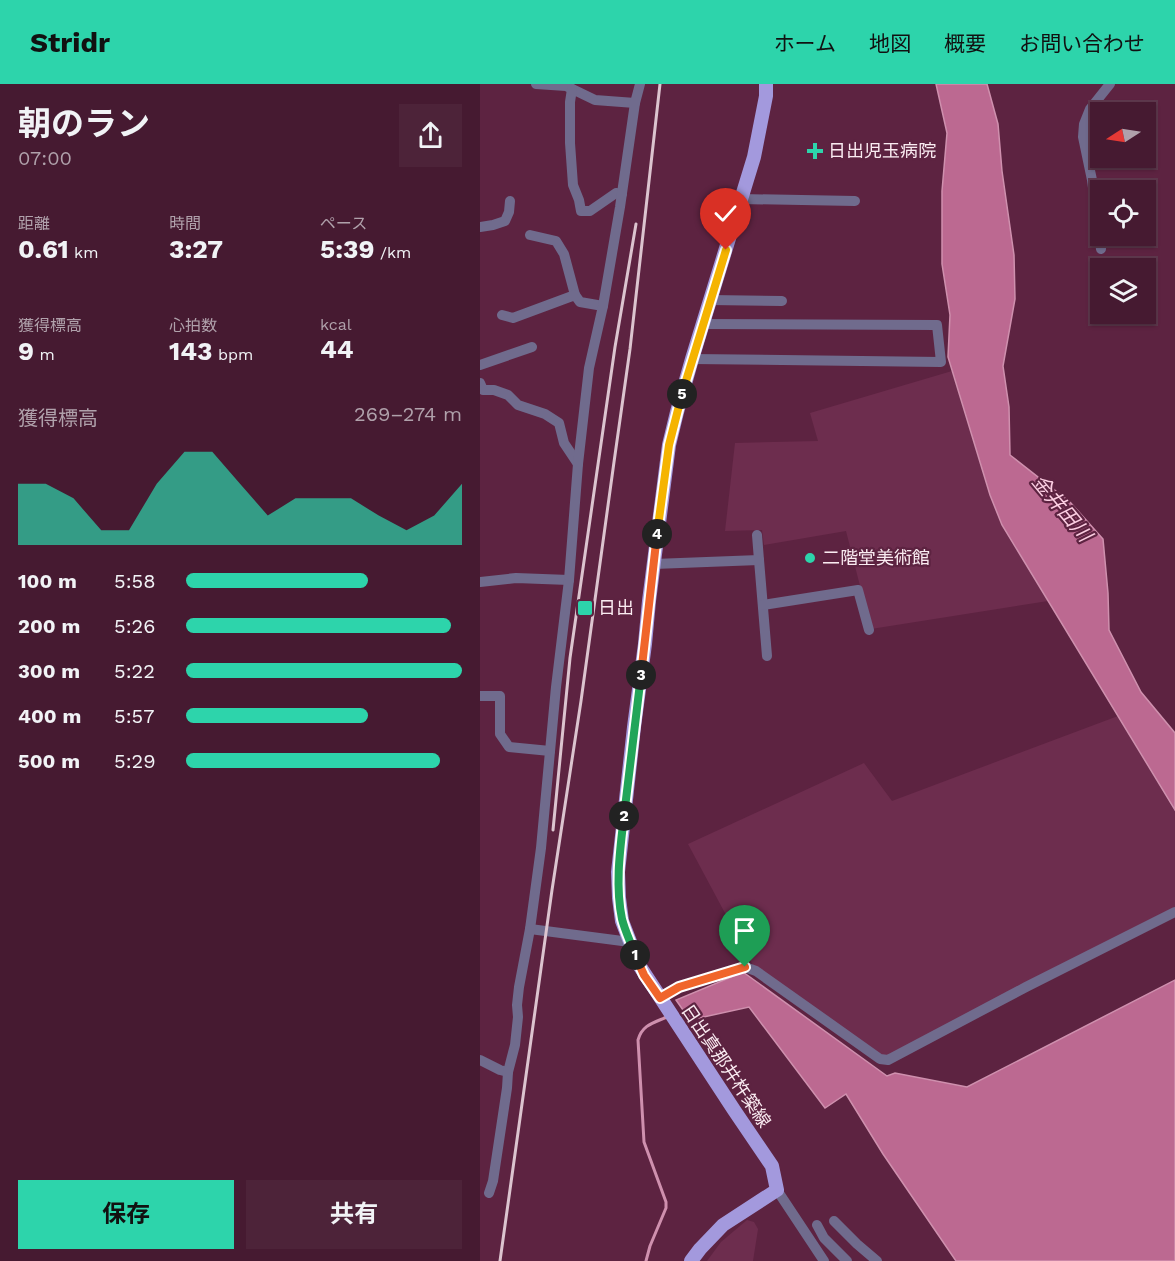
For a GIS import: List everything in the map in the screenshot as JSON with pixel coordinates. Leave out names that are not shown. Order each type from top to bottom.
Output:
[{"type":"main road","name":"日出真那井杵築線","points":[[766,84],[766,96],[754,157],[676,412],[669,445],[618,872],[622,921],[639,965],[772,1166],[777,1190]]},
{"type":"main road","points":[[691,1261],[723,1225],[777,1190]]},
{"type":"street","points":[[536,84],[566,86],[595,100],[635,103]]},
{"type":"street","points":[[489,1193],[493,1181],[508,1072],[515,1045],[519,987],[541,848],[589,368],[603,306],[635,103],[640,84]]},
{"type":"street","points":[[1101,249],[1092,180],[1083,136],[1084,124],[1090,109],[1110,84]]},
{"type":"street","points":[[572,89],[570,102],[573,185],[581,211],[590,211],[616,194],[622,194]]},
{"type":"street","points":[[741,199],[855,201]]},
{"type":"street","points":[[480,227],[505,220],[509,212],[510,201]]},
{"type":"street","points":[[530,235],[556,241],[564,254],[575,295],[580,302],[603,306]]},
{"type":"street","points":[[502,315],[513,318],[575,295]]},
{"type":"street","points":[[710,300],[782,301]]},
{"type":"street","points":[[692,359],[941,362],[937,326],[703,324]]},
{"type":"street","points":[[480,365],[532,348]]},
{"type":"street","points":[[481,388],[508,395],[518,405],[545,414],[559,423],[564,443],[578,464]]},
{"type":"street","points":[[757,535],[767,656]]},
{"type":"street","points":[[654,564],[759,560]]},
{"type":"street","points":[[480,582],[516,578],[569,580]]},
{"type":"street","points":[[763,605],[858,590],[869,630]]},
{"type":"street","points":[[480,696],[500,696],[500,734],[504,750],[550,751]]},
{"type":"street","points":[[660,998],[679,987],[745,967],[756,971],[880,1059],[888,1060],[1175,912]]},
{"type":"street","points":[[530,929],[630,942]]},
{"type":"street","points":[[480,1060],[508,1072]]},
{"type":"street","points":[[777,1190],[824,1261]]},
{"type":"street","points":[[834,1221],[877,1261]]},
{"type":"street","points":[[817,1225],[824,1238],[847,1261]]},
{"type":"shaded area","points":[[952,371],[990,495],[1002,525],[1048,601],[871,629],[846,531],[764,545],[762,530],[725,531],[735,443],[818,441],[810,413]]},
{"type":"shaded area","points":[[1118,716],[1175,812],[1175,912],[888,1060],[756,971],[688,844],[864,763],[892,801]]},
{"type":"shaded area","points":[[747,1220],[754,1222],[758,1229],[753,1261],[707,1261],[721,1242]]},
{"type":"water","name":"金井田川","points":[[936,84],[987,84],[998,124],[1014,255],[1015,299],[1003,366],[1009,407],[1010,455],[1070,502],[1103,539],[1109,630],[1141,692],[1175,733],[1175,810],[1002,525],[990,495],[948,357],[950,315],[942,264],[942,191],[947,133]]},
{"type":"water","points":[[743,972],[887,1076],[895,1073],[967,1087],[1175,980],[1175,1261],[956,1261],[883,1154],[846,1094],[825,1108],[749,1007],[690,1020],[676,1000]]},
{"type":"waterway","points":[[646,1261],[666,1208],[666,1202],[644,1142],[638,1040],[645,1028],[667,1017]]},
{"type":"railway","points":[[500,1261],[630,349],[660,84]]},
{"type":"railway","points":[[553,830],[570,658],[615,347],[636,224]]},
{"type":"place","name":"日出児玉病院","points":[[815,151]]},
{"type":"place","name":"二階堂美術館","points":[[810,558]]},
{"type":"place","name":"日出","points":[[585,608]]},
{"type":"route","points":[[726,250],[676,412],[669,445],[618,872],[622,921],[639,965],[660,998],[679,987],[745,967]]}]
